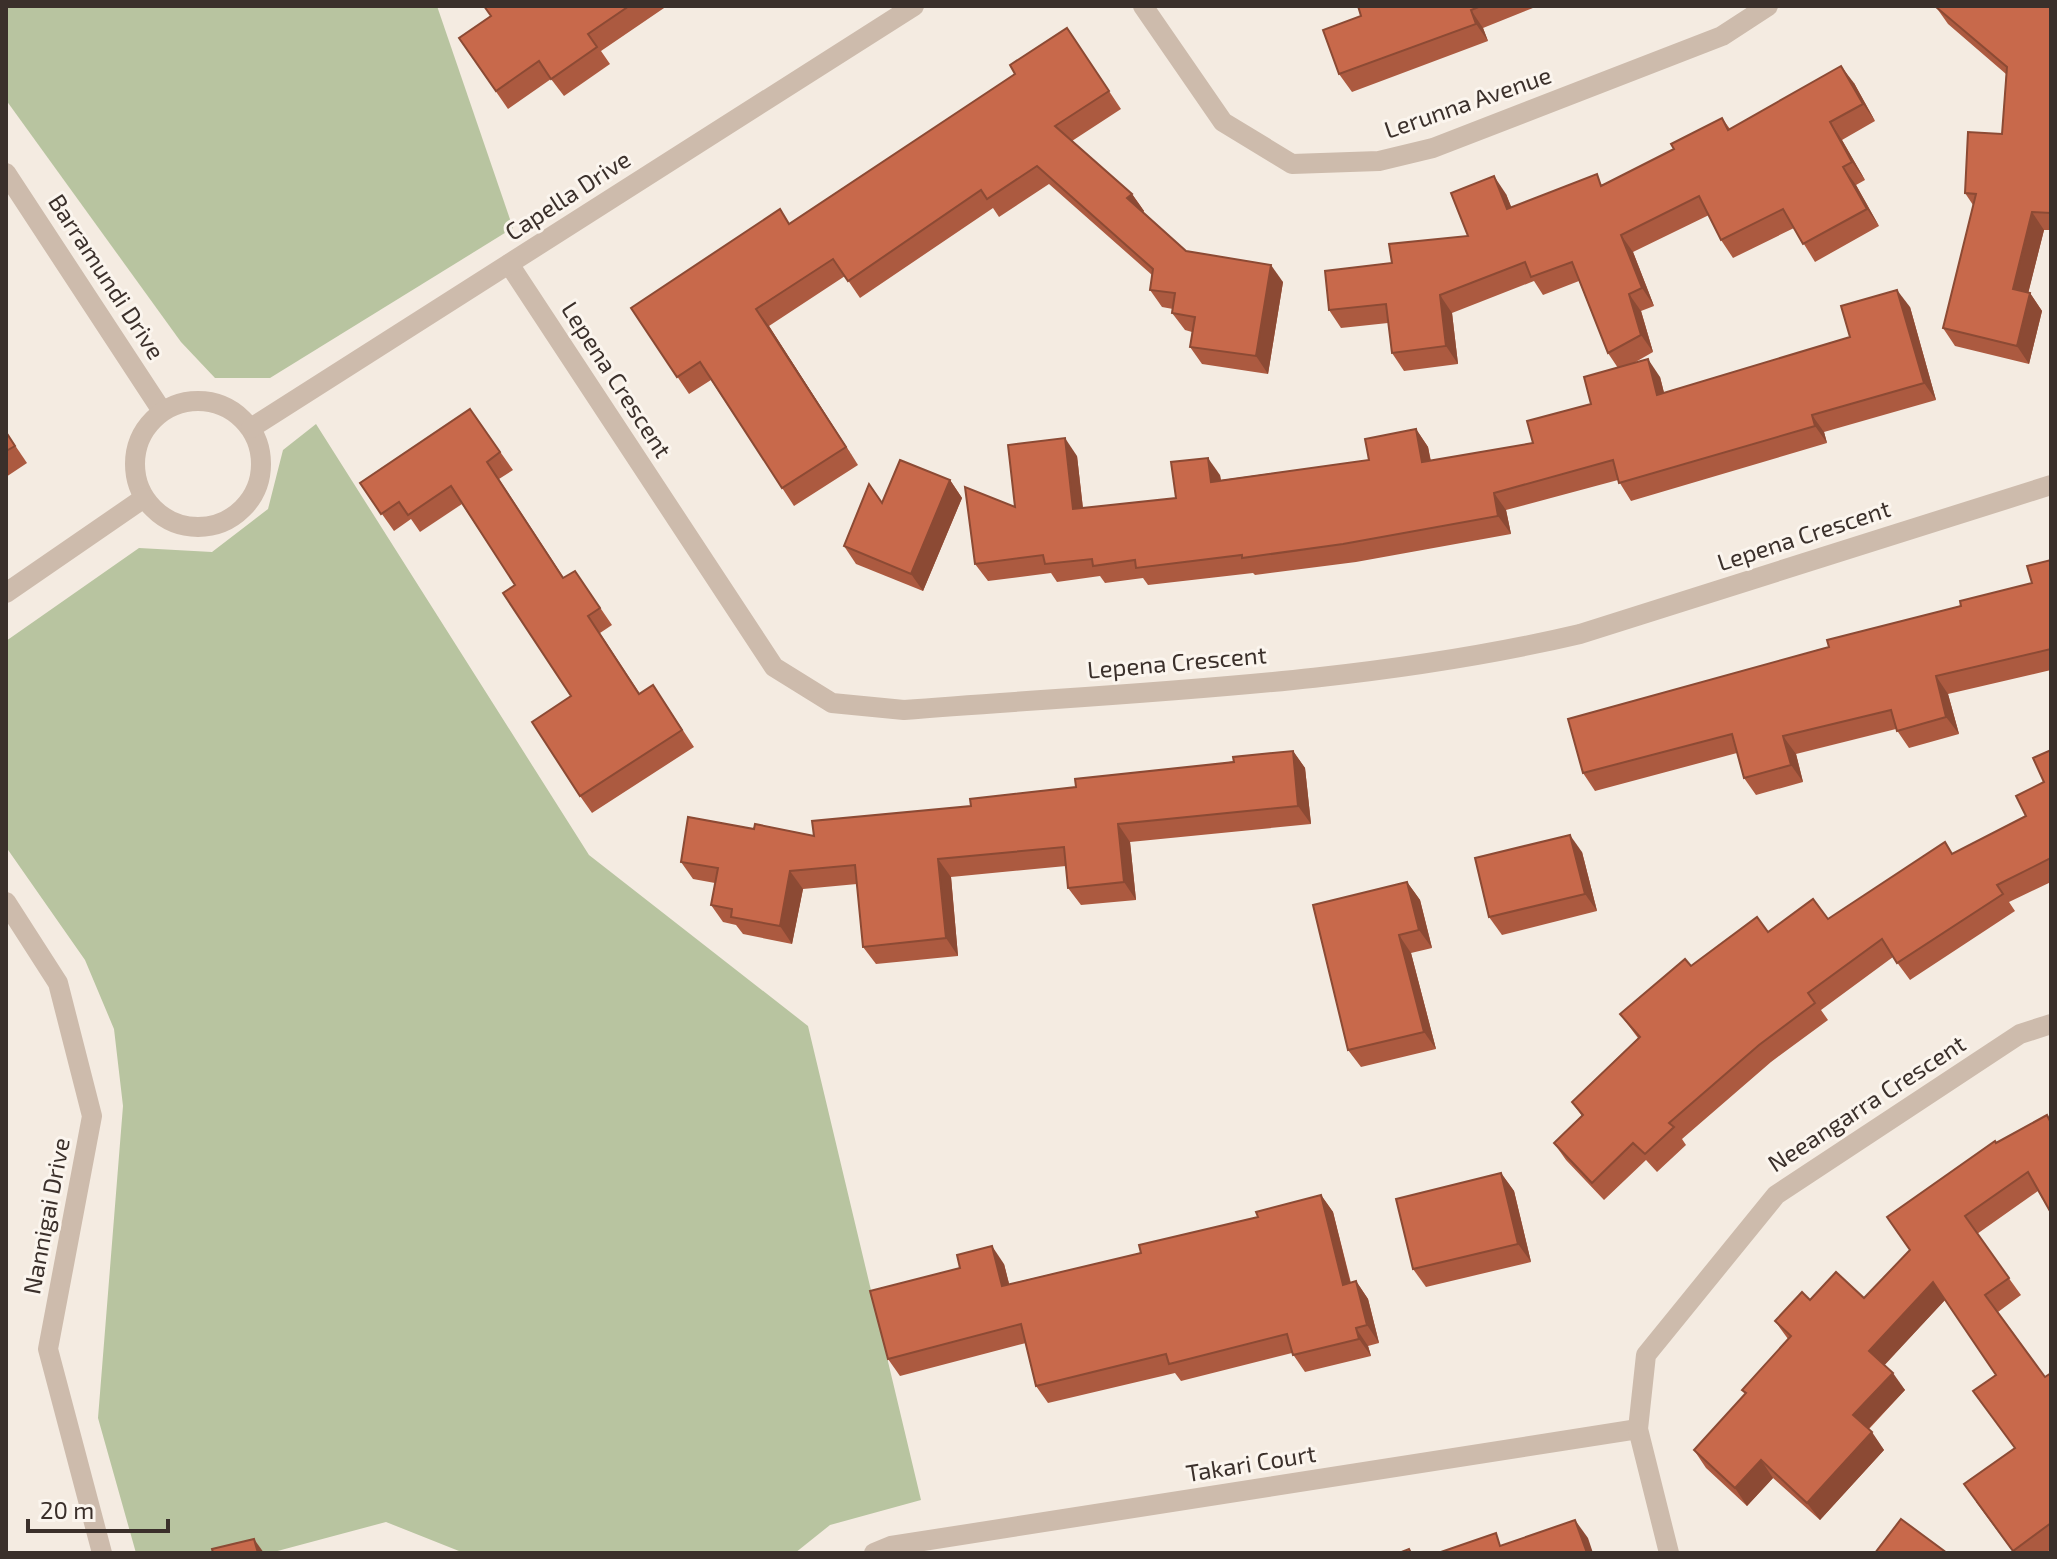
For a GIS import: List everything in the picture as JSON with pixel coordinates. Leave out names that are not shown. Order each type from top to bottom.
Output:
[{"type":"street","name":"Capella Drive","points":[[251,428],[914,6]]},
{"type":"street","name":"Lerunna Avenue","points":[[1143,6],[1223,122],[1292,164],[1379,161],[1433,148],[1722,36],[1768,6]]},
{"type":"street","name":"Barramundi Drive","points":[[6,173],[162,411]]},
{"type":"street","name":"Lepena Crescent","points":[[509,264],[774,667],[832,703],[904,710],[1359,674],[1500,652],[1580,634],[2051,485]]},
{"type":"street","points":[[200,400],[237,413],[251,428],[259,447],[262,466],[258,486],[248,504],[233,517],[215,525],[194,528],[174,523],[157,513],[144,498],[136,480],[136,451],[148,424],[162,411],[180,402],[200,400]]},
{"type":"street","points":[[6,593],[144,498]]},
{"type":"street","name":"Nannigai Drive","points":[[6,902],[58,983],[92,1116],[48,1349],[102,1553]]},
{"type":"street","name":"Neeangarra Crescent","points":[[1669,1553],[1638,1429],[1646,1355],[1776,1195],[2020,1034],[2051,1024]]},
{"type":"street","name":"Takari Court","points":[[874,1553],[891,1546],[1638,1429]]},
{"type":"green space","points":[[6,6],[437,6],[513,228],[270,378],[215,378],[181,342],[6,100]]},
{"type":"green space","points":[[316,424],[589,855],[808,1026],[921,1500],[830,1525],[795,1553],[464,1553],[386,1522],[270,1553],[136,1553],[98,1418],[123,1106],[114,1029],[85,960],[6,847],[6,641],[139,548],[212,552],[268,509],[283,450]]},
{"type":"building","points":[[484,6],[629,6],[588,34],[597,47],[551,79],[539,61],[496,91],[459,38],[491,16]]},
{"type":"building","points":[[1358,6],[1481,6],[1471,10],[1476,24],[1339,74],[1323,30],[1361,16]]},
{"type":"building","points":[[1937,6],[2051,6],[2051,213],[2032,212],[2013,289],[2030,293],[2017,346],[1943,328],[1976,194],[1965,193],[1968,132],[2002,134],[2007,67]]},
{"type":"building","points":[[1067,28],[1109,91],[1055,126],[1132,194],[1127,198],[1186,251],[1271,265],[1256,356],[1190,347],[1195,317],[1172,313],[1175,293],[1150,290],[1153,269],[1037,166],[987,199],[981,190],[848,281],[833,259],[756,309],[846,447],[782,488],[700,362],[677,377],[631,308],[780,209],[789,224],[1015,74],[1010,65]]},
{"type":"building","points":[[1841,66],[1863,104],[1830,122],[1852,162],[1843,167],[1867,209],[1803,244],[1783,209],[1721,240],[1699,196],[1621,235],[1642,288],[1629,294],[1641,335],[1608,353],[1572,262],[1531,277],[1525,262],[1440,295],[1446,346],[1392,353],[1386,304],[1329,310],[1325,271],[1392,263],[1389,244],[1468,236],[1451,193],[1494,176],[1507,209],[1597,174],[1601,186],[1674,149],[1671,144],[1722,118],[1728,130]]},
{"type":"building","points":[[1897,290],[1924,383],[1812,415],[1815,426],[1619,483],[1613,460],[1494,493],[1498,516],[1343,544],[1136,568],[1135,560],[1093,566],[1092,559],[1045,564],[1043,555],[975,564],[965,487],[1015,507],[1008,445],[1065,438],[1073,509],[1176,498],[1171,462],[1208,458],[1211,482],[1369,460],[1365,439],[1416,429],[1422,462],[1533,443],[1527,421],[1591,404],[1584,377],[1648,359],[1657,395],[1850,337],[1841,306]]},
{"type":"building","points":[[470,409],[500,452],[487,462],[563,578],[575,571],[600,608],[588,616],[639,694],[653,685],[682,730],[580,796],[532,722],[571,696],[503,593],[515,585],[451,486],[408,515],[399,502],[381,514],[360,483]]},
{"type":"building","points":[[6,432],[15,446],[6,451]]},
{"type":"building","points":[[900,460],[950,480],[911,574],[844,546],[869,484],[882,503]]},
{"type":"building","points":[[2051,560],[2051,649],[1936,676],[1946,717],[1897,731],[1891,710],[1783,736],[1791,765],[1744,778],[1732,734],[1583,773],[1568,719],[1829,647],[1827,640],[1961,606],[1960,601],[2032,583],[2027,566]]},
{"type":"building","points":[[2051,750],[2051,858],[1997,885],[2003,894],[1897,963],[1882,939],[1808,993],[1815,1003],[1759,1045],[1669,1123],[1674,1127],[1645,1154],[1633,1143],[1592,1183],[1554,1143],[1583,1115],[1572,1102],[1640,1037],[1620,1014],[1685,959],[1691,966],[1757,917],[1768,932],[1813,899],[1828,919],[1945,842],[1952,854],[2026,816],[2016,796],[2044,782],[2033,758]]},
{"type":"building","points":[[1293,751],[1298,806],[1118,824],[1124,882],[1068,888],[1064,847],[938,859],[946,938],[863,947],[855,865],[790,871],[780,926],[731,917],[732,909],[711,905],[718,868],[681,862],[688,817],[754,829],[755,824],[814,836],[812,821],[971,806],[970,799],[1076,787],[1075,779],[1234,762],[1233,757]]},
{"type":"building","points":[[1570,835],[1585,894],[1489,917],[1475,858]]},
{"type":"building","points":[[1407,882],[1419,930],[1399,935],[1424,1032],[1348,1050],[1313,905]]},
{"type":"building","points":[[2047,1115],[2051,1123],[2051,1213],[2028,1172],[1965,1216],[2009,1278],[1985,1295],[2045,1377],[2051,1373],[2051,1523],[2013,1551],[1964,1484],[2015,1448],[1973,1391],[1996,1375],[1933,1282],[1869,1351],[1893,1373],[1853,1415],[1872,1432],[1807,1503],[1761,1460],[1735,1488],[1694,1450],[1746,1393],[1742,1390],[1791,1336],[1775,1321],[1802,1292],[1810,1300],[1836,1272],[1864,1298],[1910,1250],[1887,1217],[1995,1141]]},
{"type":"building","points":[[1501,1173],[1518,1244],[1413,1269],[1396,1199]]},
{"type":"building","points":[[1321,1195],[1343,1285],[1356,1281],[1367,1325],[1356,1328],[1359,1339],[1293,1355],[1287,1334],[1169,1364],[1166,1354],[1036,1386],[1021,1324],[888,1359],[870,1291],[960,1268],[957,1255],[992,1246],[1002,1286],[1141,1253],[1139,1245],[1258,1217],[1256,1212]]},
{"type":"building","points":[[1901,1519],[1947,1553],[1875,1553]]},
{"type":"building","points":[[1575,1520],[1587,1553],[1438,1553],[1496,1533],[1500,1546]]},
{"type":"building","points":[[254,1539],[258,1553],[213,1553],[212,1549]]}]
